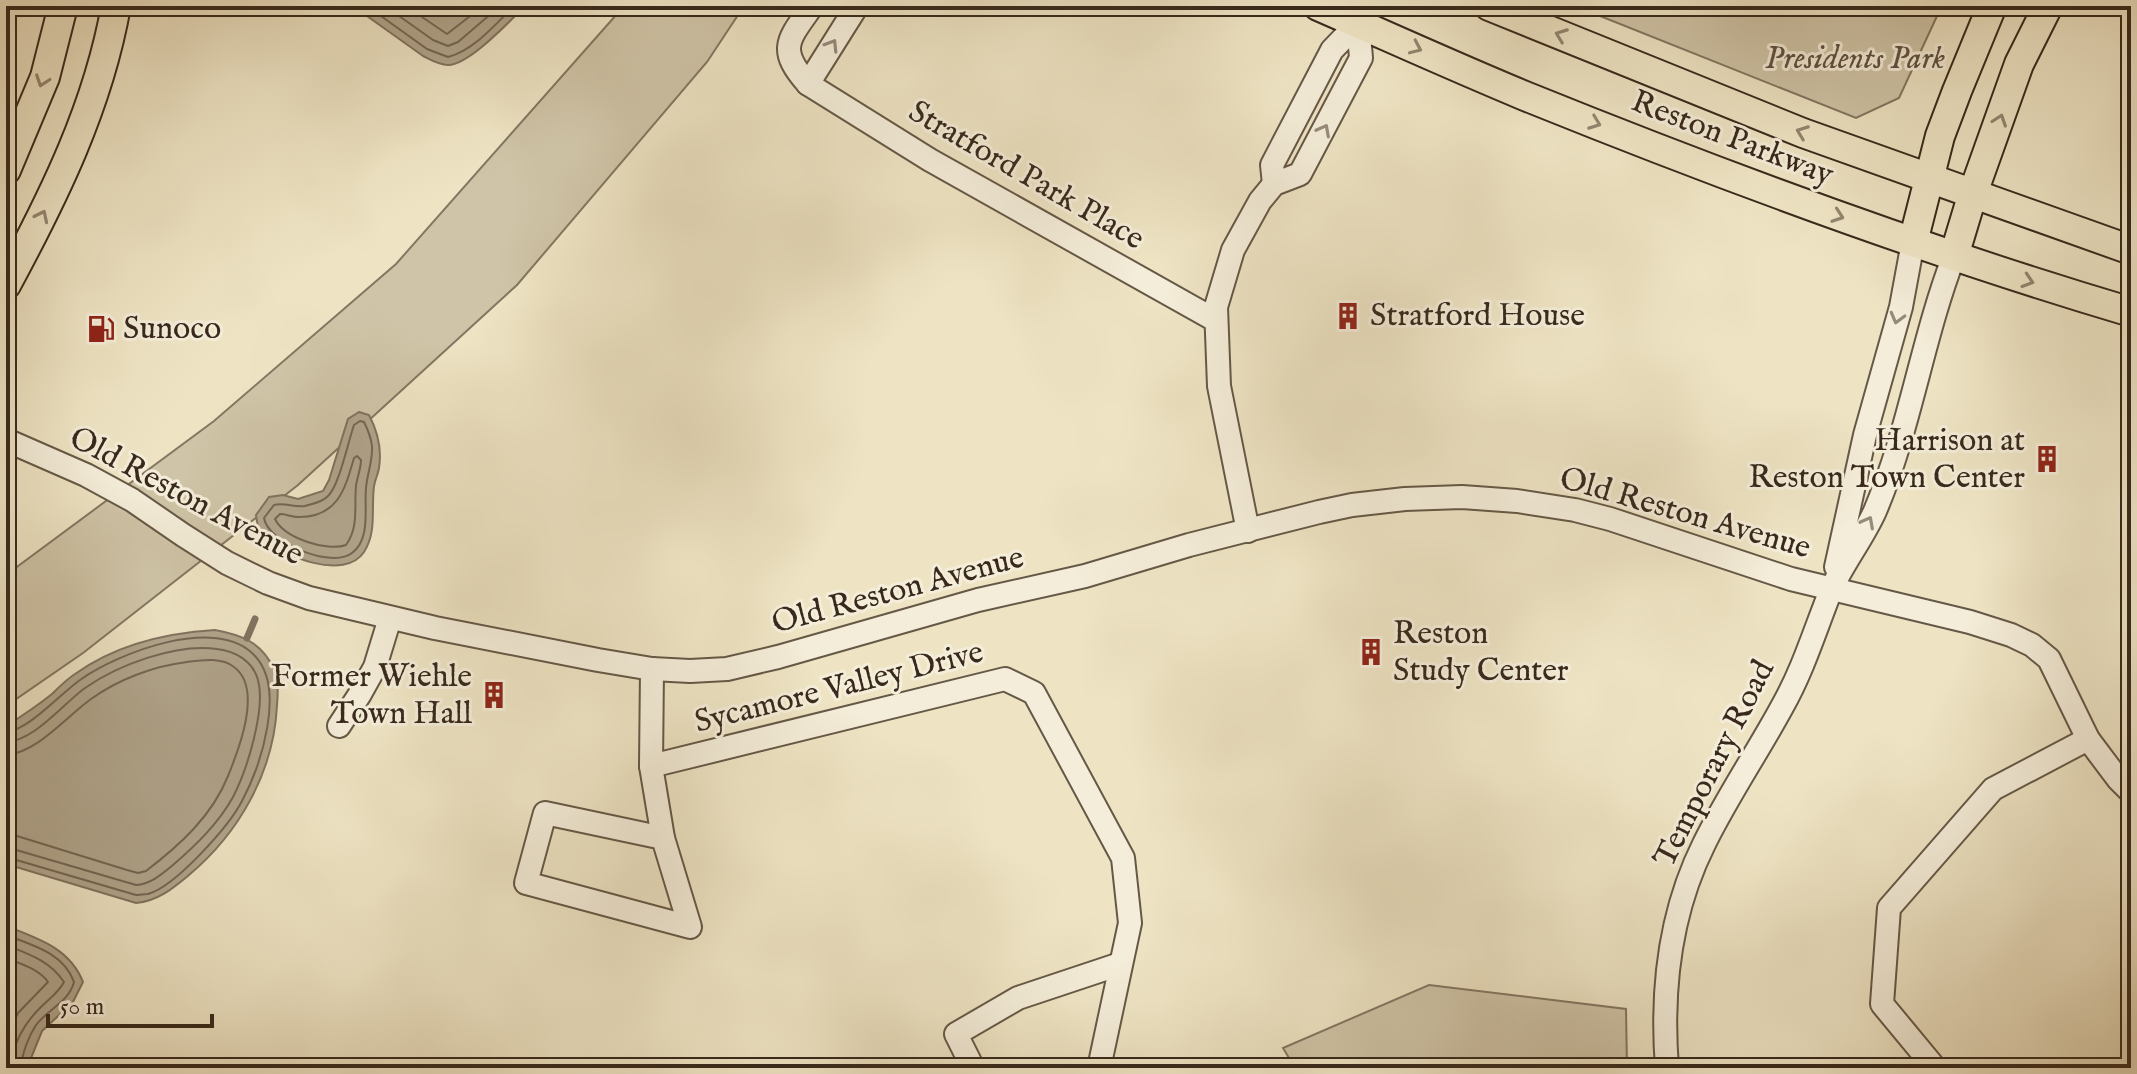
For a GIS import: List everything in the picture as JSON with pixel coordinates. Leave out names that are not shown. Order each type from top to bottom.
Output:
[{"type":"main road","points":[[6,170],[45,77],[63,6]]},
{"type":"main road","points":[[6,285],[82,129],[103,64],[116,6]]},
{"type":"main road","name":"Reston Parkway","points":[[1318,6],[1537,101],[1784,197],[2029,282],[2131,312]]},
{"type":"main road","name":"Reston Parkway","points":[[1489,6],[1803,133],[2131,250]]},
{"type":"main road","points":[[1913,242],[1940,136],[1992,6]]},
{"type":"main road","points":[[1954,256],[2019,64],[2048,6]]},
{"type":"street","name":"Stratford Park Place","points":[[812,6],[793,33],[788,52],[793,67],[808,84],[930,160],[1215,320]]},
{"type":"street","points":[[808,84],[857,6]]},
{"type":"street","points":[[1248,531],[1219,386],[1216,307],[1233,250],[1260,201],[1274,184],[1272,165],[1332,50],[1358,23]]},
{"type":"street","name":"Temporary Road","points":[[1667,1068],[1664,1029],[1666,981],[1673,934],[1686,889],[1704,845],[1784,704],[1810,650],[1832,588],[1865,435],[1901,307],[1913,242]]},
{"type":"street","name":"Temporary Road","points":[[1832,588],[1874,512],[1896,453],[1941,289],[1954,256]]},
{"type":"street","name":"Old Reston Avenue","points":[[6,440],[123,495],[227,563],[309,598],[435,628],[652,669],[690,671],[727,669],[778,657],[978,600],[1085,576],[1189,545],[1319,512],[1405,499],[1462,497],[1575,510],[1791,579],[1970,622],[2032,645],[2049,659],[2088,739],[2131,792]]},
{"type":"street","points":[[339,726],[375,667],[390,618]]},
{"type":"street","name":"Sycamore Valley Drive","points":[[652,669],[651,766],[663,838],[690,927],[526,883],[545,813],[663,838]]},
{"type":"street","name":"Sycamore Valley Drive","points":[[651,766],[1005,679],[1034,693],[1123,858],[1130,923],[1099,1068]]},
{"type":"street","points":[[1935,1068],[1882,1004],[1889,908],[1993,789],[2088,739]]},
{"type":"street","points":[[973,1068],[956,1034],[1018,998],[1120,964]]},
{"type":"green space","points":[[624,6],[744,6],[707,62],[517,285],[298,485],[83,653],[6,706],[6,575],[214,421],[396,264]]},
{"type":"green space","name":"Presidents Park","points":[[1575,6],[1906,6],[1937,16],[1899,98],[1856,118]]},
{"type":"green space","points":[[1429,985],[1626,1009],[1627,1068],[1295,1068],[1283,1048]]},
{"type":"water","points":[[353,6],[523,6],[476,51],[448,65],[423,56]]},
{"type":"water","points":[[359,412],[369,415],[377,434],[380,454],[374,486],[372,528],[364,552],[355,561],[329,565],[299,558],[273,545],[259,529],[256,515],[269,497],[283,495],[298,499],[323,491],[348,419]]},
{"type":"water","points":[[215,630],[242,637],[257,646],[274,669],[278,687],[274,730],[261,777],[238,820],[207,858],[171,889],[151,900],[136,903],[6,864],[6,726],[72,676],[108,655],[160,637]]},
{"type":"water","points":[[6,926],[41,940],[61,953],[77,970],[83,982],[73,1002],[42,1031],[27,1068],[6,1068]]},
{"type":"waterway","points":[[247,638],[255,619]]},
{"type":"place","name":"Stratford House","points":[[1348,316]]},
{"type":"place","name":"Sunoco","points":[[101,329]]},
{"type":"place","name":"Harrison at Reston Town Center","points":[[2047,459]]},
{"type":"place","name":"Reston Study Center","points":[[1371,652]]},
{"type":"place","name":"Former Wiehle Town Hall","points":[[494,695]]}]
